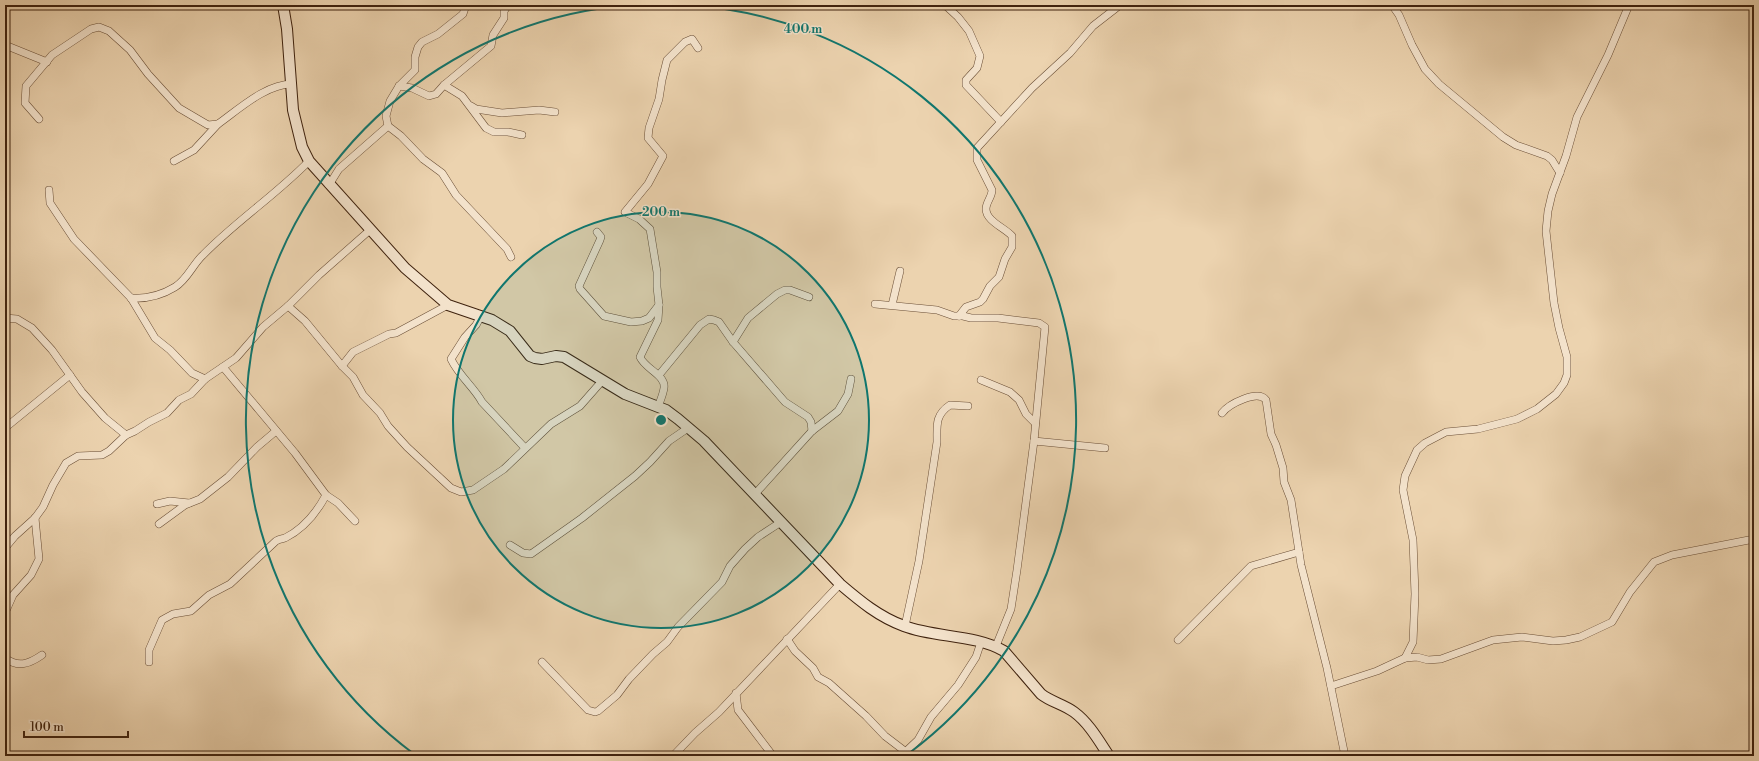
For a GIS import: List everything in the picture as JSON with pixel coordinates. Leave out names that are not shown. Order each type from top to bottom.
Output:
[{"type":"street","points":[[283,5],[287,29],[292,84],[292,110],[302,147],[309,161],[329,185],[405,268],[448,305],[492,320],[510,331],[530,356],[535,358],[564,357],[625,394],[666,410],[704,441],[840,584],[864,604],[885,618],[905,626],[996,646],[1010,655],[1040,694],[1047,699],[1063,705],[1074,712],[1086,723],[1109,756]]},
{"type":"street","points":[[329,185],[339,169],[388,126],[388,109],[394,94],[399,86],[415,70],[416,52],[422,42],[438,34],[463,14],[466,5]]},
{"type":"street","points":[[399,86],[412,88],[427,95],[432,96],[436,94],[444,85],[491,46],[493,35],[504,18],[504,11],[508,5]]},
{"type":"street","points":[[945,5],[948,10],[958,17],[969,31],[980,56],[977,68],[966,80],[966,85],[1001,122]]},
{"type":"street","points":[[959,316],[966,307],[982,299],[990,286],[999,277],[1005,259],[1013,244],[1012,236],[988,214],[986,207],[992,194],[992,190],[976,156],[977,148],[1032,88],[1070,53],[1093,26],[1120,5]]},
{"type":"street","points":[[1392,5],[1399,14],[1412,45],[1425,69],[1439,84],[1503,137],[1516,145],[1547,156],[1552,160],[1560,173]]},
{"type":"street","points":[[1405,658],[1413,642],[1415,594],[1413,540],[1402,490],[1405,476],[1417,450],[1424,443],[1446,432],[1494,426],[1524,416],[1537,409],[1556,394],[1567,375],[1568,357],[1559,328],[1554,303],[1546,231],[1548,211],[1552,194],[1578,117],[1608,55],[1629,5]]},
{"type":"street","points":[[39,119],[24,103],[25,88],[56,52],[66,48],[91,29],[102,27],[130,50],[148,74],[179,108],[208,125],[218,124]]},
{"type":"street","points":[[658,407],[664,387],[659,375],[647,368],[640,357],[658,320],[659,305],[657,272],[650,229],[638,219],[626,212],[648,184],[663,156],[648,138],[649,128],[659,99],[667,60],[685,42],[692,39],[698,48]]},
{"type":"street","points":[[5,45],[47,62]]},
{"type":"street","points":[[174,160],[194,150],[218,124],[269,89],[282,84],[292,84]]},
{"type":"street","points":[[444,85],[459,94],[471,106],[486,128],[490,131],[522,135]]},
{"type":"street","points":[[471,106],[476,109],[502,113],[539,110],[555,112]]},
{"type":"street","points":[[388,126],[401,136],[423,159],[442,173],[456,195],[507,249],[511,257]]},
{"type":"street","points":[[131,298],[147,298],[157,296],[176,286],[202,255],[272,193],[295,175],[309,161]]},
{"type":"street","points":[[49,190],[50,203],[74,239],[131,298],[155,338],[170,350],[192,373],[205,379]]},
{"type":"street","points":[[5,548],[43,508],[53,485],[66,463],[78,456],[102,455],[109,451],[126,434],[135,431],[167,413],[176,402],[194,391],[205,379],[236,358],[263,327],[288,306],[319,274],[370,230]]},
{"type":"street","points":[[597,232],[601,237],[579,286],[582,291],[604,316],[622,320],[642,321],[649,318],[659,305]]},
{"type":"street","points":[[892,305],[900,271]]},
{"type":"street","points":[[733,342],[748,318],[777,294],[790,290],[809,297]]},
{"type":"street","points":[[875,304],[937,310],[951,315],[977,319],[998,318],[1039,323],[1045,327],[1034,441],[1011,609],[996,646]]},
{"type":"street","points":[[342,366],[353,352],[389,334],[396,333],[448,305]]},
{"type":"street","points":[[288,306],[305,321],[352,377],[363,395],[380,413],[388,426],[407,447],[434,474],[456,491],[465,492],[473,490],[504,469],[551,424],[580,406],[602,381]]},
{"type":"street","points":[[481,316],[476,325],[465,337],[451,360],[456,370],[478,394],[482,402],[525,448]]},
{"type":"street","points":[[5,318],[17,319],[29,325],[52,350],[104,418],[126,434]]},
{"type":"street","points":[[659,375],[704,321],[709,319],[719,322],[733,342],[785,402],[808,417],[811,422],[812,431]]},
{"type":"street","points":[[223,367],[300,458],[326,495],[338,503],[355,521]]},
{"type":"street","points":[[5,428],[70,375]]},
{"type":"street","points":[[755,494],[812,431],[838,411],[848,394],[851,379]]},
{"type":"street","points":[[981,380],[1010,392],[1019,400],[1026,414],[1035,423]]},
{"type":"street","points":[[1222,413],[1228,407],[1251,397],[1262,397],[1266,400],[1271,434],[1283,468],[1284,482],[1292,500],[1298,552],[1331,686],[1345,756]]},
{"type":"street","points":[[905,626],[919,561],[937,442],[937,424],[940,412],[950,405],[968,406]]},
{"type":"street","points":[[510,545],[523,553],[531,554],[540,549],[635,476],[669,441],[688,428]]},
{"type":"street","points":[[159,524],[188,503],[200,499],[228,477],[257,447],[276,431]]},
{"type":"street","points":[[1034,441],[1105,448]]},
{"type":"street","points":[[149,662],[151,645],[162,620],[173,614],[191,611],[209,595],[230,584],[276,541],[285,538],[306,523],[319,508],[326,495]]},
{"type":"street","points":[[157,504],[170,501],[188,503]]},
{"type":"street","points":[[5,613],[13,595],[31,575],[39,559],[35,518]]},
{"type":"street","points":[[542,662],[588,710],[595,712],[598,711],[617,695],[629,678],[667,642],[678,627],[722,582],[730,566],[745,549],[758,537],[781,522]]},
{"type":"street","points":[[1331,686],[1377,671],[1405,658],[1441,660],[1493,640],[1522,637],[1553,641],[1580,637],[1612,622],[1630,592],[1654,562],[1672,555],[1754,539]]},
{"type":"street","points":[[1178,640],[1251,566],[1298,552]]},
{"type":"street","points":[[673,756],[695,733],[719,712],[840,584]]},
{"type":"street","points":[[787,639],[795,651],[813,668],[818,677],[829,683],[866,716],[904,754],[918,740],[931,717],[952,693],[976,657],[981,642]]},
{"type":"street","points":[[1413,642],[1420,658]]},
{"type":"street","points":[[5,658],[20,665],[30,663],[42,656]]},
{"type":"street","points":[[736,693],[738,710],[773,756]]}]
